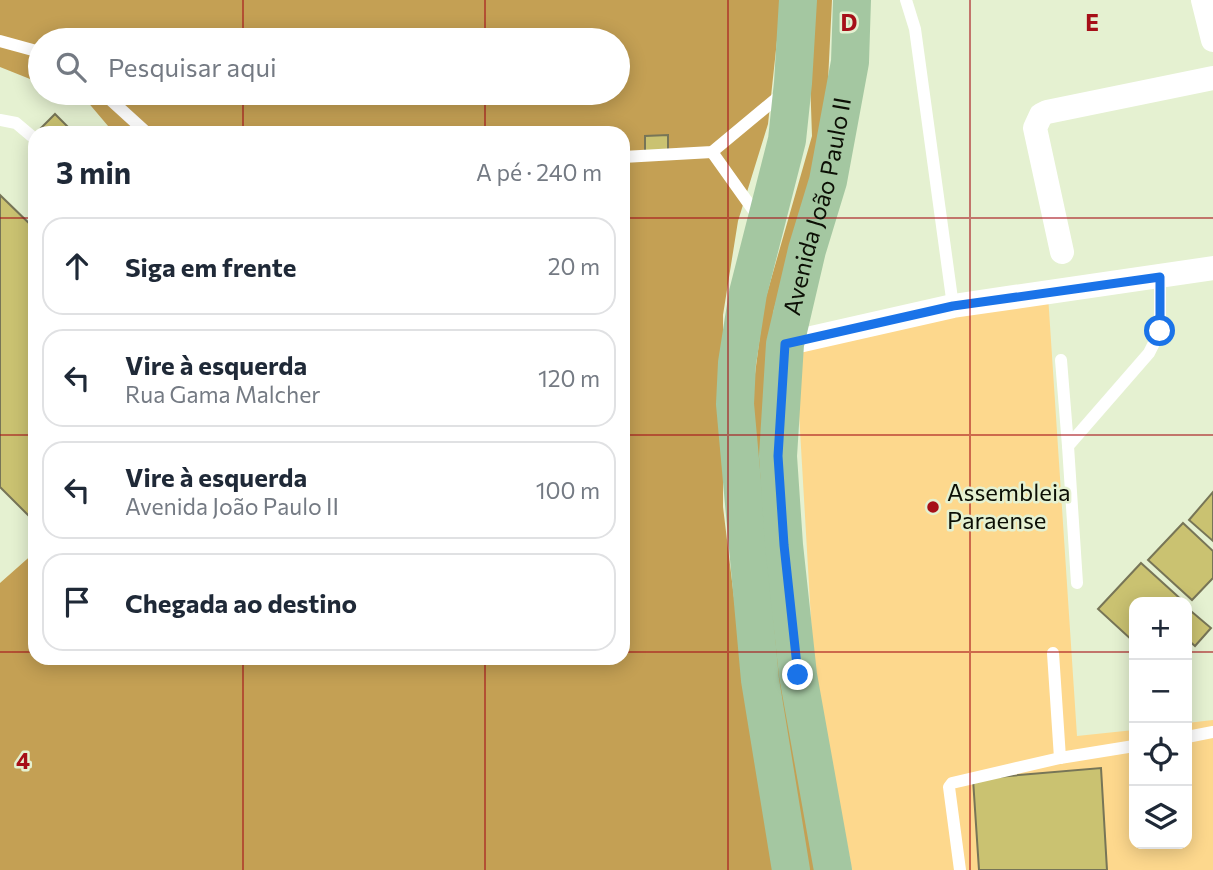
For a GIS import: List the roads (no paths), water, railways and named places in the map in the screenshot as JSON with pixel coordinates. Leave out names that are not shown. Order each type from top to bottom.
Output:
[{"type":"main road","name":"Avenida João Paulo II","points":[[791,870],[760,681],[735,404],[741,334],[748,293],[787,140],[798,0]]},
{"type":"main road","name":"Avenida João Paulo II","points":[[833,870],[798,675],[784,545],[778,456],[785,344],[807,250],[828,181],[850,62],[852,0]]},
{"type":"street","points":[[1203,0],[1213,40]]},
{"type":"street","points":[[1062,252],[1035,128],[1041,116],[1047,112],[1213,78]]},
{"type":"street","points":[[785,344],[953,306],[1213,268]]},
{"type":"lane","points":[[905,0],[915,29],[953,306]]},
{"type":"lane","points":[[0,41],[28,49]]},
{"type":"lane","points":[[630,157],[712,152],[793,83]]},
{"type":"lane","points":[[116,105],[139,126]]},
{"type":"lane","points":[[0,120],[16,123],[28,133]]},
{"type":"lane","points":[[712,152],[765,227]]},
{"type":"lane","points":[[1068,446],[1149,353],[1160,331],[1160,277]]},
{"type":"lane","points":[[1061,360],[1077,583]]},
{"type":"lane","points":[[1053,653],[1060,758]]},
{"type":"lane","points":[[1192,736],[1213,732]]},
{"type":"lane","points":[[960,870],[949,787],[952,783],[1060,758],[1129,747]]},
{"type":"place","name":"Assembleia Paraense","points":[[933,507]]}]
